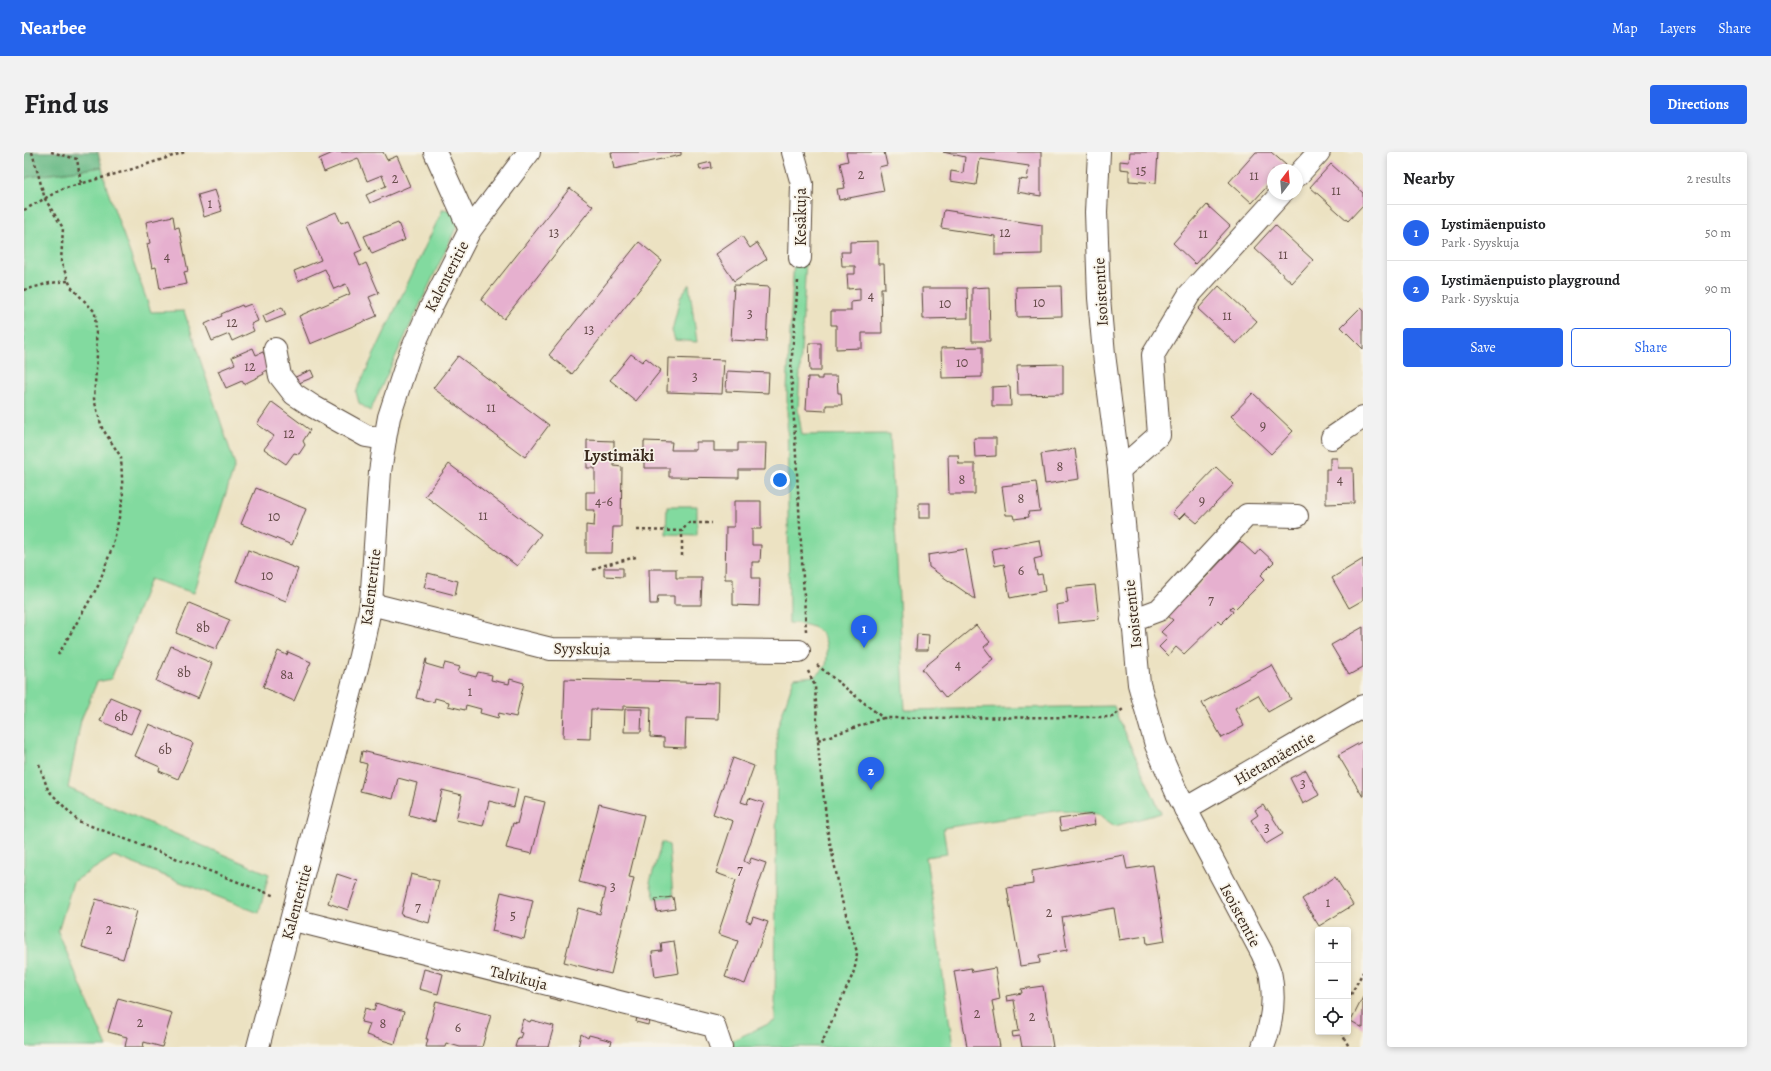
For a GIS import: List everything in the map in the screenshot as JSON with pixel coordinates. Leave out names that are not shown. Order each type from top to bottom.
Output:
[{"type":"street","points":[[435,152],[470,230]]},
{"type":"street","name":"Kalenteritie","points":[[258,1047],[360,656],[371,604],[380,472],[389,417],[408,359],[429,311],[470,230],[529,152]]},
{"type":"street","name":"Kesäkuja","points":[[793,152],[802,184],[800,258]]},
{"type":"street","name":"Isoistentie","points":[[1099,152],[1096,212],[1099,298],[1104,354],[1119,470],[1132,620],[1142,701],[1156,745],[1185,809],[1262,953],[1271,976],[1273,1012],[1270,1030],[1263,1047]]},
{"type":"street","points":[[1303,169],[1319,152]]},
{"type":"street","points":[[1119,470],[1159,435],[1153,355],[1189,295],[1276,200]]},
{"type":"street","points":[[275,349],[280,376],[294,394],[366,436],[385,439]]},
{"type":"street","points":[[1332,438],[1363,417]]},
{"type":"street","points":[[1132,620],[1159,610],[1247,515],[1297,516]]},
{"type":"street","name":"Syyskuja","points":[[371,604],[551,649],[799,651]]},
{"type":"street","name":"Hietamäentie","points":[[1185,809],[1363,706]]},
{"type":"street","name":"Talvikuja","points":[[302,922],[714,1026],[721,1047]]},
{"type":"path","points":[[32,152],[45,199],[62,228],[61,262],[68,281],[71,287],[95,312],[97,355],[94,399],[102,428],[121,457],[123,499],[113,545],[98,586],[58,656]]},
{"type":"path","points":[[51,152],[77,159],[82,184]]},
{"type":"path","points":[[24,210],[62,189],[185,152]]},
{"type":"path","points":[[800,258],[790,368],[806,630],[799,651],[815,686],[818,740],[828,833],[842,901],[857,952],[853,974],[820,1047]]},
{"type":"path","points":[[24,290],[50,283],[68,281]]},
{"type":"path","points":[[682,556],[682,531],[688,523],[712,523]]},
{"type":"path","points":[[636,530],[682,531]]},
{"type":"path","points":[[593,570],[601,566],[636,557]]},
{"type":"path","points":[[799,651],[883,718]]},
{"type":"path","points":[[818,740],[883,718],[1112,716],[1125,708]]},
{"type":"path","points":[[39,764],[48,790],[78,821],[281,898]]},
{"type":"path","points":[[1349,999],[1363,972]]},
{"type":"path","points":[[1343,1035],[1349,1047]]},
{"type":"green space","points":[[24,152],[98,152],[102,167],[28,177],[24,180]]},
{"type":"green space","points":[[102,167],[107,189],[151,312],[184,311],[235,465],[194,593],[150,579],[111,679],[97,682],[81,720],[68,788],[269,874],[259,913],[114,856],[73,882],[58,932],[107,1047],[24,1047],[24,180],[28,177]]},
{"type":"green space","points":[[443,209],[463,213],[370,411],[359,403],[356,392]]},
{"type":"green space","points":[[794,257],[806,258],[798,410],[802,435],[890,434],[905,710],[1114,706],[1119,721],[1161,813],[1115,826],[1097,814],[1062,810],[943,828],[947,854],[926,857],[953,1047],[733,1047],[733,1040],[775,1021],[777,729],[794,678],[815,676],[826,666],[827,655],[827,646],[821,633],[809,626],[789,623],[787,390]]},
{"type":"green space","points":[[689,284],[697,342],[675,340],[672,331],[680,298]]},
{"type":"green space","points":[[667,506],[697,506],[697,535],[666,534]]},
{"type":"green space","points":[[662,842],[669,845],[673,897],[655,899],[650,882]]},
{"type":"building","points":[[335,152],[383,152],[387,160],[397,156],[410,186],[370,203],[366,195],[386,186],[382,175],[367,181],[358,158],[324,172],[319,159]]},
{"type":"building","points":[[611,152],[681,152],[681,155],[614,169]]},
{"type":"building","points":[[846,152],[884,152],[887,165],[879,167],[884,191],[839,200],[837,189],[845,188],[840,163],[848,161]]},
{"type":"building","points":[[943,152],[1041,152],[1041,196],[1017,192],[1019,179],[1027,180],[1029,166],[980,159],[976,185],[950,181],[951,171],[963,173],[965,157]]},
{"type":"building","points":[[1130,152],[1158,152],[1156,183],[1129,181],[1129,170],[1120,169],[1120,161],[1129,162]]},
{"type":"building","points":[[1256,152],[1271,152],[1285,164],[1267,164],[1267,187],[1252,203],[1229,182]]},
{"type":"building","points":[[711,162],[712,168],[700,170],[699,165]]},
{"type":"building","points":[[1331,164],[1363,193],[1363,205],[1348,221],[1310,187]]},
{"type":"building","points":[[570,188],[593,206],[504,319],[481,300]]},
{"type":"building","points":[[215,190],[222,211],[204,217],[198,195]]},
{"type":"building","points":[[1207,205],[1230,226],[1195,264],[1173,243]]},
{"type":"building","points":[[944,210],[1042,225],[1042,254],[995,255],[995,236],[941,228]]},
{"type":"building","points":[[336,212],[341,223],[349,220],[362,250],[355,253],[360,266],[366,263],[379,293],[369,297],[377,316],[310,344],[299,316],[350,294],[346,284],[334,289],[325,269],[298,281],[294,271],[321,260],[306,225]]},
{"type":"building","points":[[173,216],[175,228],[179,227],[188,271],[184,272],[187,284],[160,289],[156,267],[152,268],[147,244],[150,243],[146,222]]},
{"type":"building","points":[[398,223],[405,240],[372,254],[364,236]]},
{"type":"building","points":[[1275,225],[1313,260],[1292,283],[1254,248]]},
{"type":"building","points":[[742,236],[750,248],[757,243],[767,259],[734,281],[716,254]]},
{"type":"building","points":[[878,241],[878,264],[884,264],[885,288],[881,288],[882,333],[862,333],[862,348],[836,349],[836,325],[831,325],[831,311],[851,311],[851,302],[860,301],[860,288],[848,289],[847,274],[855,274],[855,266],[842,266],[841,252],[850,252],[850,242]]},
{"type":"building","points":[[639,242],[662,261],[572,374],[549,355]]},
{"type":"building","points":[[734,285],[769,287],[766,342],[731,340]]},
{"type":"building","points":[[1061,286],[1062,316],[1017,317],[1016,287]]},
{"type":"building","points":[[1219,286],[1257,321],[1236,344],[1198,309]]},
{"type":"building","points":[[989,287],[990,341],[972,341],[972,288]]},
{"type":"building","points":[[922,288],[967,288],[968,318],[923,319]]},
{"type":"building","points":[[251,304],[258,321],[251,324],[254,331],[232,341],[229,334],[212,341],[205,324],[222,316],[221,314],[242,305],[243,307]]},
{"type":"building","points":[[282,307],[286,315],[266,323],[263,316]]},
{"type":"building","points":[[1360,308],[1363,311],[1363,349],[1341,327]]},
{"type":"building","points":[[809,343],[821,343],[821,371],[810,371]]},
{"type":"building","points":[[982,347],[982,377],[942,378],[941,348]]},
{"type":"building","points":[[253,348],[256,355],[263,352],[271,369],[263,372],[264,374],[244,384],[242,381],[226,388],[218,371],[235,364],[232,357]]},
{"type":"building","points":[[631,354],[642,362],[646,358],[661,370],[636,401],[610,380]]},
{"type":"building","points":[[458,356],[549,425],[525,457],[433,388]]},
{"type":"building","points":[[668,358],[724,360],[722,394],[667,392]]},
{"type":"building","points":[[1063,364],[1063,394],[1018,395],[1017,365]]},
{"type":"building","points":[[311,370],[314,377],[294,385],[291,379]]},
{"type":"building","points":[[727,371],[769,373],[768,393],[726,391]]},
{"type":"building","points":[[822,376],[837,376],[838,393],[841,393],[842,405],[826,405],[826,411],[806,410],[808,377],[817,377],[817,379],[822,379]]},
{"type":"building","points":[[1010,386],[1011,406],[992,406],[992,387]]},
{"type":"building","points":[[1253,393],[1293,431],[1271,454],[1231,416]]},
{"type":"building","points":[[272,402],[310,430],[303,441],[305,445],[299,454],[294,453],[286,464],[264,449],[274,436],[257,424]]},
{"type":"building","points":[[974,438],[996,438],[996,456],[975,457]]},
{"type":"building","points":[[587,440],[614,441],[614,466],[622,467],[621,527],[613,527],[612,553],[586,553],[586,525],[594,526],[595,510],[586,510],[586,492],[595,492],[595,468],[587,468]]},
{"type":"building","points":[[644,441],[672,442],[671,450],[696,450],[696,442],[714,442],[714,451],[738,451],[738,443],[766,443],[765,470],[739,470],[739,478],[669,477],[669,468],[644,468]]},
{"type":"building","points":[[1075,449],[1079,479],[1045,484],[1041,454]]},
{"type":"building","points":[[948,455],[958,455],[959,464],[975,464],[975,494],[949,494]]},
{"type":"building","points":[[1330,458],[1337,458],[1338,468],[1353,468],[1354,503],[1326,504],[1326,469],[1330,469]]},
{"type":"building","points":[[449,464],[541,534],[517,566],[425,496]]},
{"type":"building","points":[[1216,467],[1234,484],[1197,523],[1185,513],[1179,519],[1172,513]]},
{"type":"building","points":[[1036,482],[1040,511],[1028,512],[1029,517],[1014,519],[1013,515],[1006,515],[1002,486]]},
{"type":"building","points":[[256,488],[306,509],[292,545],[241,524]]},
{"type":"building","points":[[734,501],[761,501],[761,529],[752,529],[752,545],[761,545],[760,562],[752,562],[752,578],[760,578],[759,606],[733,605],[733,579],[725,579],[726,527],[734,527]]},
{"type":"building","points":[[919,503],[930,503],[930,518],[919,518]]},
{"type":"building","points":[[1039,540],[1042,557],[1034,559],[1037,575],[1042,574],[1045,591],[1010,598],[1004,564],[995,566],[992,549]]},
{"type":"building","points":[[1240,541],[1255,555],[1260,549],[1274,562],[1261,575],[1265,579],[1235,609],[1232,606],[1230,608],[1233,612],[1221,624],[1218,621],[1184,654],[1176,647],[1168,656],[1159,647],[1168,638],[1161,632],[1173,620],[1168,616],[1184,593],[1187,597]]},
{"type":"building","points":[[966,549],[975,599],[929,567],[928,555]]},
{"type":"building","points":[[248,550],[298,569],[286,601],[236,581]]},
{"type":"building","points":[[1363,559],[1363,600],[1349,608],[1332,578]]},
{"type":"building","points":[[604,568],[623,568],[623,577],[604,576]]},
{"type":"building","points":[[649,569],[676,569],[676,578],[702,578],[701,605],[674,605],[674,596],[658,596],[657,604],[650,604]]},
{"type":"building","points":[[428,573],[458,581],[455,595],[424,587]]},
{"type":"building","points":[[1095,585],[1099,619],[1058,623],[1056,605],[1068,603],[1066,588]]},
{"type":"building","points":[[189,603],[230,620],[216,649],[176,633]]},
{"type":"building","points":[[976,625],[990,642],[984,647],[993,659],[946,698],[922,669]]},
{"type":"building","points":[[1363,627],[1363,667],[1349,675],[1331,645]]},
{"type":"building","points":[[917,634],[929,635],[928,650],[916,650]]},
{"type":"building","points":[[171,646],[212,663],[198,699],[156,681]]},
{"type":"building","points":[[278,651],[287,655],[288,652],[311,662],[294,701],[263,687]]},
{"type":"building","points":[[426,659],[426,664],[443,669],[445,663],[460,667],[458,672],[476,677],[478,672],[492,675],[491,680],[509,684],[510,679],[524,683],[516,717],[499,713],[498,718],[480,713],[481,709],[466,705],[465,710],[448,706],[449,702],[435,698],[434,702],[416,698]]},
{"type":"building","points":[[1272,665],[1291,699],[1268,712],[1258,695],[1235,708],[1244,726],[1222,738],[1202,703]]},
{"type":"building","points":[[565,679],[719,683],[718,719],[686,718],[685,748],[664,747],[664,738],[650,737],[651,707],[623,706],[623,710],[591,709],[590,739],[563,738]]},
{"type":"building","points":[[110,697],[141,710],[131,734],[100,721]]},
{"type":"building","points":[[625,709],[642,709],[641,732],[624,732]]},
{"type":"building","points":[[149,724],[194,743],[178,779],[159,771],[160,767],[135,756]]},
{"type":"building","points":[[1363,741],[1363,797],[1338,755]]},
{"type":"building","points":[[362,751],[518,789],[514,807],[489,801],[483,826],[456,820],[462,795],[442,790],[435,822],[409,815],[417,783],[398,778],[393,799],[360,791],[367,764],[360,762]]},
{"type":"building","points":[[733,758],[754,766],[741,802],[747,804],[749,798],[764,803],[744,861],[749,864],[751,858],[766,863],[746,921],[751,923],[753,917],[768,922],[745,984],[725,977],[738,941],[718,934],[736,880],[716,873],[733,821],[713,814]]},
{"type":"building","points":[[1306,770],[1319,795],[1303,804],[1290,778]]},
{"type":"building","points":[[524,797],[545,802],[532,854],[506,848],[513,823],[517,824]]},
{"type":"building","points":[[599,804],[644,815],[629,877],[634,878],[611,974],[564,962],[578,908],[600,914],[606,889],[579,882]]},
{"type":"building","points":[[1263,805],[1266,810],[1268,810],[1283,834],[1266,844],[1251,820],[1258,815],[1255,810]]},
{"type":"building","points":[[1093,814],[1095,825],[1061,831],[1059,819]]},
{"type":"building","points":[[1124,855],[1127,869],[1153,865],[1165,941],[1147,944],[1146,936],[1119,940],[1114,908],[1062,917],[1067,950],[1039,955],[1040,963],[1020,966],[1007,888],[1033,884],[1032,871]]},
{"type":"building","points":[[337,874],[358,881],[348,910],[328,903]]},
{"type":"building","points":[[411,874],[439,881],[429,923],[401,915]]},
{"type":"building","points":[[1335,877],[1353,905],[1319,926],[1302,899]]},
{"type":"building","points":[[501,892],[533,900],[524,939],[492,931]]},
{"type":"building","points":[[673,897],[675,909],[657,912],[655,899]]},
{"type":"building","points":[[96,899],[137,911],[123,959],[82,947]]},
{"type":"building","points":[[674,941],[679,973],[655,977],[652,952],[662,951],[661,943]]},
{"type":"building","points":[[971,968],[972,972],[995,968],[1000,999],[992,1001],[1000,1047],[967,1047],[954,971]]},
{"type":"building","points":[[424,969],[443,974],[438,994],[419,989]]},
{"type":"building","points":[[1043,986],[1053,1047],[1022,1047],[1020,1036],[1013,1037],[1012,1032],[1019,1031],[1014,1000],[1007,1001],[1006,996],[1022,993],[1021,989]]},
{"type":"building","points":[[551,993],[562,996],[561,1001],[549,998]]},
{"type":"building","points":[[1363,997],[1363,1028],[1351,1021]]},
{"type":"building","points":[[118,998],[172,1013],[162,1047],[144,1042],[143,1047],[125,1047],[127,1037],[108,1032]]},
{"type":"building","points":[[436,1001],[491,1015],[482,1047],[460,1047],[446,1043],[445,1047],[426,1047],[428,1039],[426,1039]]},
{"type":"building","points":[[376,1003],[404,1012],[395,1044],[366,1035],[370,1024],[361,1022],[365,1008],[374,1011]]},
{"type":"building","points":[[637,1017],[649,1020],[648,1025],[636,1022]]},
{"type":"building","points":[[523,1019],[530,1022],[531,1020],[554,1026],[548,1047],[515,1047],[518,1037],[520,1038],[522,1033],[519,1032]]},
{"type":"building","points":[[581,1034],[588,1038],[589,1035],[612,1041],[610,1047],[578,1047]]},
{"type":"place","name":"Lystimäenpuisto","points":[[864,648]]},
{"type":"place","name":"Lystimäenpuisto playground","points":[[871,790]]},
{"type":"district","name":"Lystimäki","points":[[619,455]]}]
